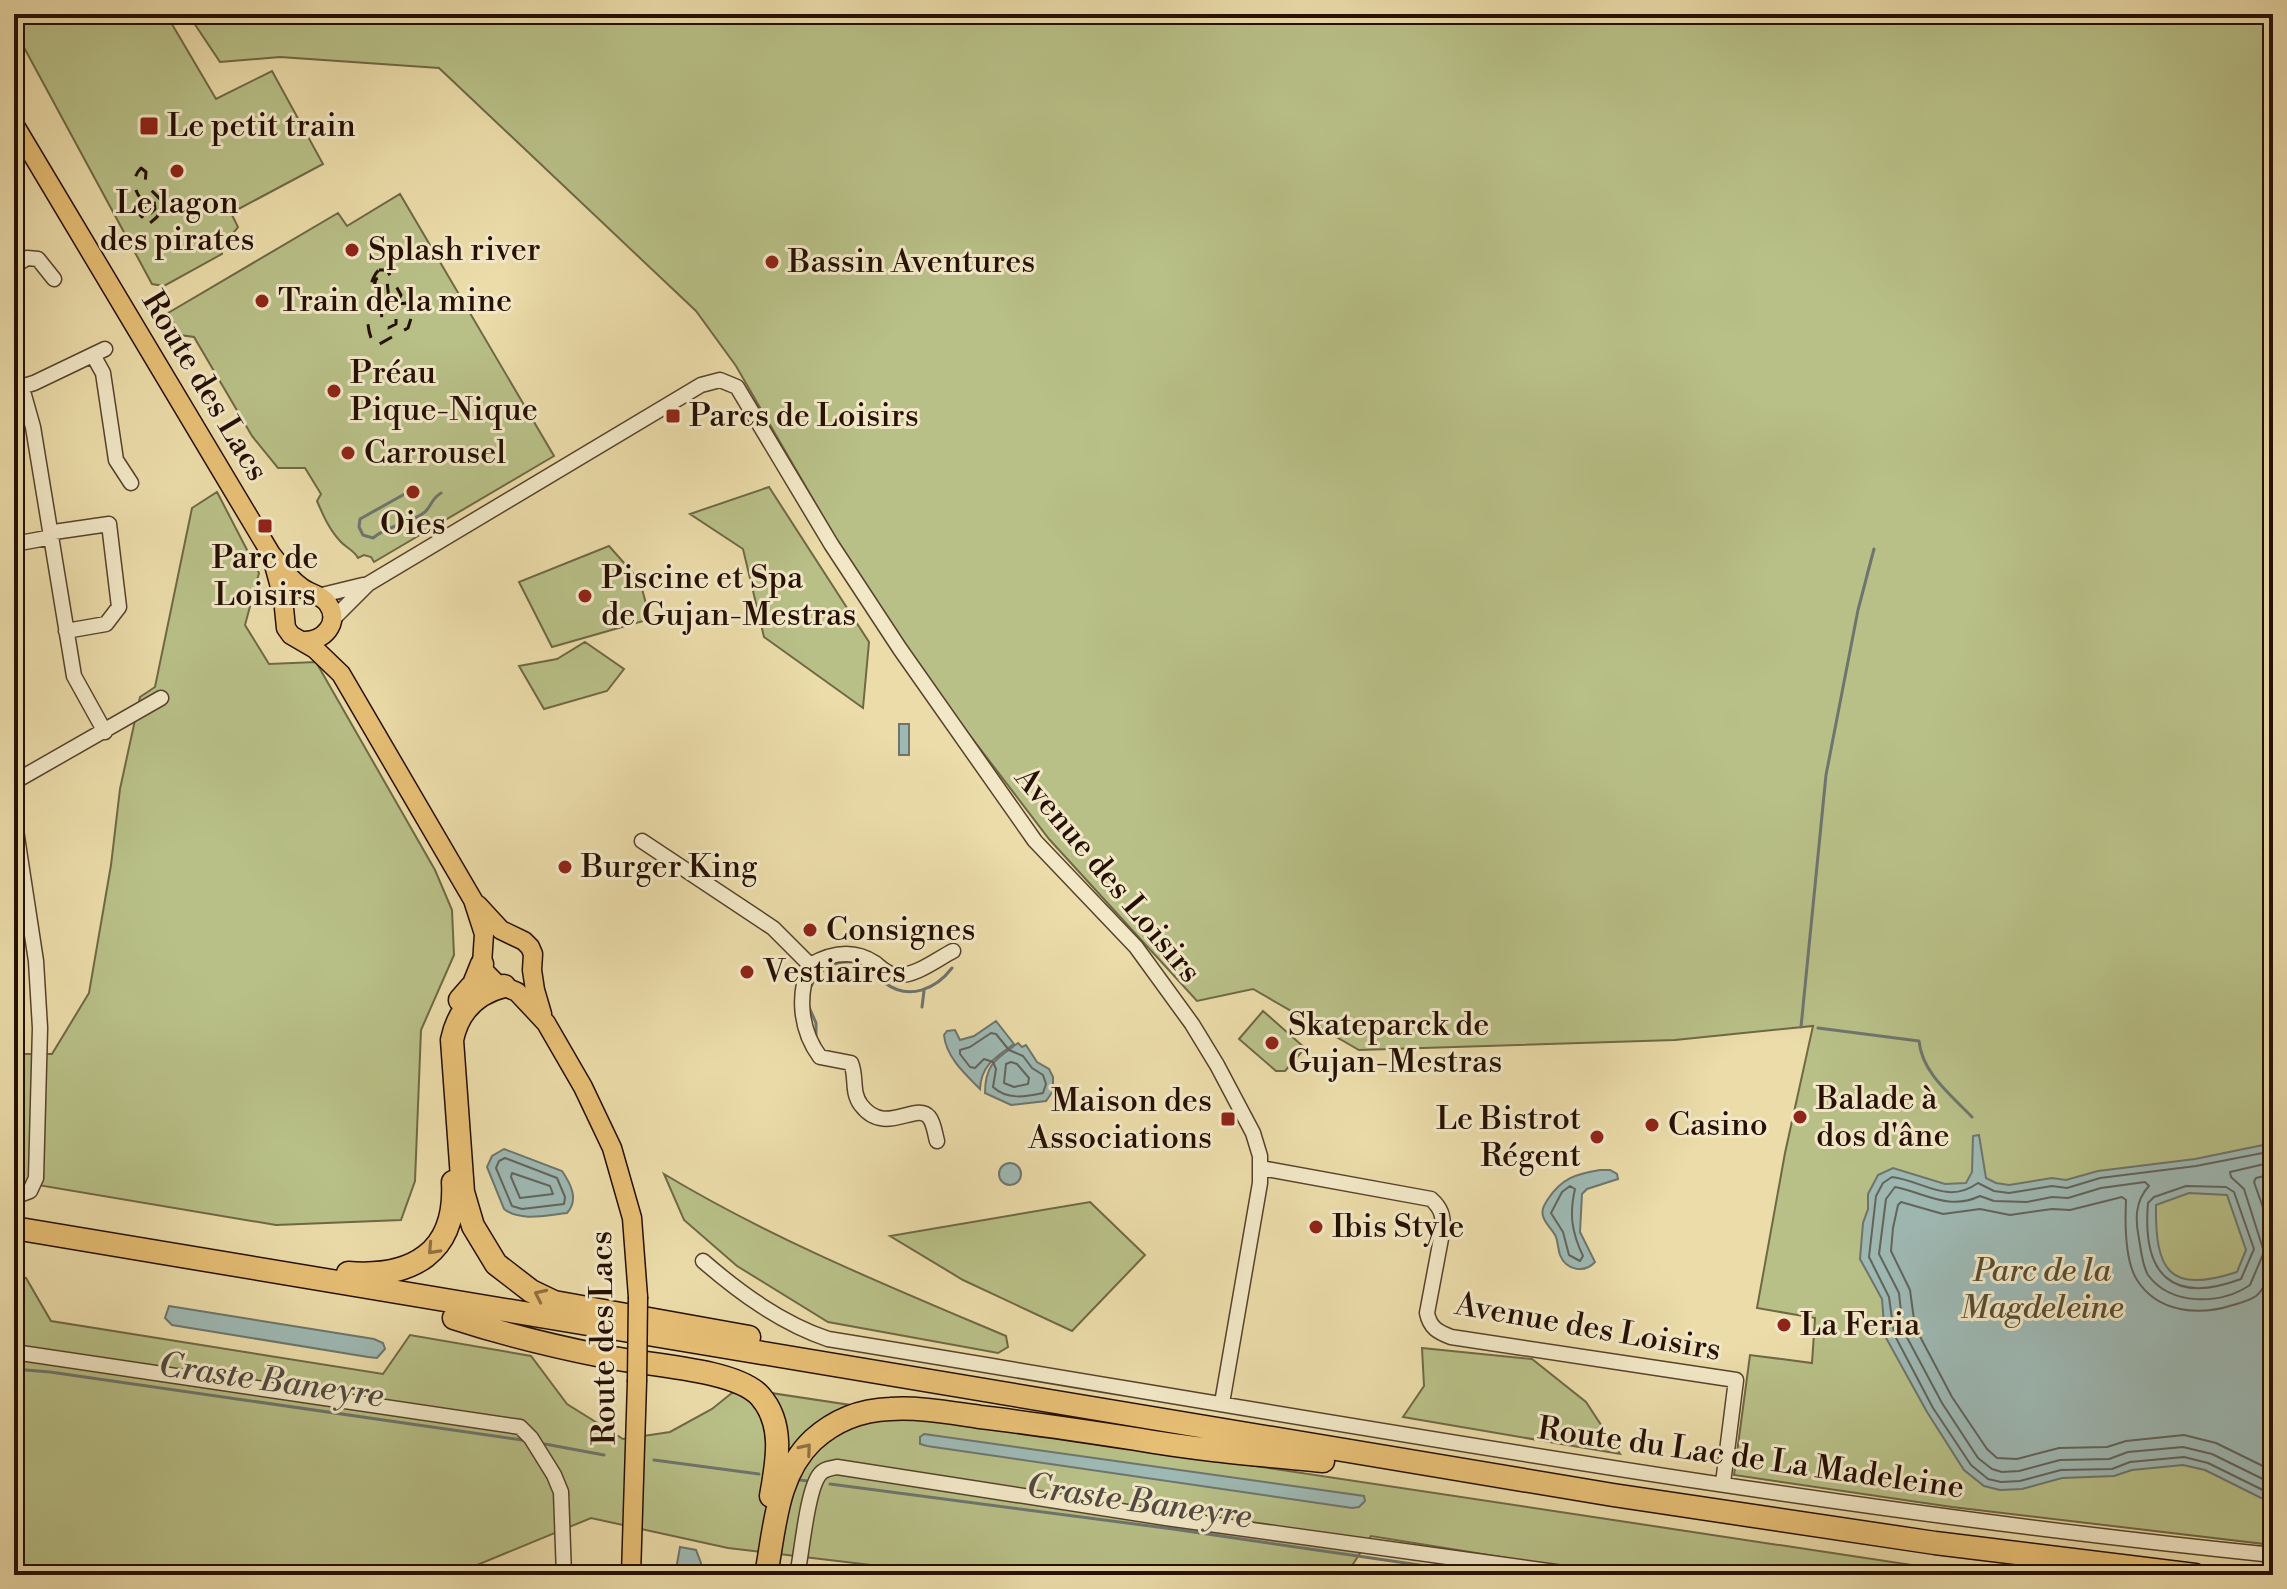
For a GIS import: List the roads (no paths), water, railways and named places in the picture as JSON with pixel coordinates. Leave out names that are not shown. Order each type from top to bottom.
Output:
[{"type":"highway","points":[[104,1243],[350,1273],[384,1274],[419,1262],[443,1237],[453,1203],[443,1039],[451,1014],[474,984],[484,957]]},
{"type":"highway","points":[[504,986],[484,992],[465,1008],[455,1026],[451,1052],[466,1205],[484,1248],[514,1280],[531,1291],[574,1307],[698,1327],[943,1375],[1060,1403]]},
{"type":"highway","points":[[14,1228],[822,1378],[1798,1537],[2069,1575]]},
{"type":"highway","points":[[14,1243],[1060,1403],[1775,1520],[2195,1575]]},
{"type":"highway","points":[[459,1312],[507,1335],[606,1357],[719,1376],[752,1389],[760,1396],[773,1418],[777,1443],[758,1575]]},
{"type":"highway","points":[[766,1575],[780,1497],[799,1457],[811,1442],[835,1423],[871,1411],[911,1409],[939,1412],[1056,1426],[1163,1444],[1324,1461]]},
{"type":"main road","name":"Route des Lacs","points":[[14,124],[271,554],[292,579],[327,603],[341,674]]},
{"type":"main road","name":"Route des Lacs","points":[[271,554],[286,628],[291,635],[315,649],[341,674],[473,900],[496,925],[530,947],[538,1002],[546,1023],[583,1087],[619,1167],[634,1232],[638,1297],[631,1575]]},
{"type":"main road","points":[[284,612],[292,599],[299,595],[315,595]]},
{"type":"main road","points":[[303,641],[324,636],[331,623]]},
{"type":"main road","name":"Route des Lacs","points":[[473,900],[484,934],[484,957],[490,978],[517,992],[546,1023]]},
{"type":"main road","points":[[484,957],[495,938],[509,935]]},
{"type":"main road","points":[[504,986],[521,983],[532,970]]},
{"type":"street","points":[[14,266],[32,257],[44,264],[54,279]]},
{"type":"street","points":[[105,732],[74,676],[33,427],[24,395],[15,388],[99,352],[116,460],[131,483]]},
{"type":"street","name":"Avenue des Loisirs","points":[[331,623],[368,584],[701,385],[720,380],[737,387],[831,544],[900,649],[1035,841],[1136,947],[1192,1024],[1247,1122],[1259,1151],[1261,1168],[1431,1199],[1440,1206],[1443,1228],[1427,1313],[1429,1323],[1438,1332],[1451,1337],[1736,1380],[1723,1483]]},
{"type":"street","points":[[14,544],[109,524],[119,607],[106,624],[66,631]]},
{"type":"street","name":"Avenue des Loisirs","points":[[315,595],[368,584]]},
{"type":"street","points":[[14,782],[161,698]]},
{"type":"street","points":[[14,817],[36,961],[40,1028],[36,1178],[30,1191],[14,1197]]},
{"type":"street","points":[[642,841],[773,928],[810,965]]},
{"type":"street","points":[[937,1141],[931,1119],[926,1114],[918,1112],[887,1120],[866,1111],[854,1091],[851,1063],[820,1057],[810,1042],[801,993],[810,965],[826,956],[860,955],[889,974],[898,976],[909,974],[953,951]]},
{"type":"street","points":[[1222,1403],[1261,1168]]},
{"type":"street","name":"Route du Lac de La Madeleine","points":[[703,1261],[744,1294],[789,1323],[828,1339],[1518,1453],[2066,1531],[2273,1555]]},
{"type":"street","points":[[14,1352],[520,1427],[531,1438],[559,1485],[563,1509],[564,1575]]},
{"type":"street","points":[[797,1575],[807,1515],[817,1479],[824,1470],[837,1467],[1118,1511],[1577,1575]]},
{"type":"water","points":[[899,724],[909,724],[909,755],[899,755]]},
{"type":"water","points":[[996,1021],[1014,1044],[986,1068],[980,1089],[952,1058],[944,1035],[947,1031],[955,1030],[960,1040],[974,1036]]},
{"type":"water","points":[[1018,1043],[1022,1047],[1026,1045],[1037,1062],[1049,1069],[1053,1077],[1053,1091],[1046,1101],[1011,1105],[985,1093],[987,1075],[993,1063]]},
{"type":"water","points":[[1979,1135],[1986,1178],[2009,1185],[2052,1178],[2066,1180],[2098,1171],[2195,1159],[2273,1143],[2273,1504],[2205,1470],[2183,1465],[2132,1470],[2114,1476],[2062,1478],[2022,1489],[2000,1490],[1984,1486],[1964,1470],[1927,1412],[1885,1336],[1882,1299],[1860,1259],[1868,1194],[1878,1175],[1893,1168],[1945,1184],[1966,1183],[1972,1172],[1973,1136]],"holes":[[[2189,1193],[2227,1195],[2246,1250],[2237,1272],[2196,1280],[2181,1278],[2171,1272],[2163,1261],[2159,1246],[2156,1205]]]},
{"type":"water","points":[[504,1149],[562,1171],[573,1197],[567,1213],[526,1217],[504,1209],[487,1167],[492,1156]]},
{"type":"water","points":[[1010,1163],[1018,1166],[1021,1174],[1018,1182],[1010,1185],[1002,1182],[999,1174],[1002,1166]]},
{"type":"water","points":[[1610,1170],[1617,1174],[1618,1179],[1587,1189],[1582,1194],[1580,1232],[1595,1262],[1586,1268],[1576,1269],[1566,1264],[1559,1253],[1556,1237],[1544,1219],[1543,1209],[1553,1192],[1564,1182],[1577,1175]]},
{"type":"water","points":[[169,1306],[374,1339],[383,1343],[385,1349],[377,1358],[368,1357],[172,1325],[165,1318]]},
{"type":"water","points":[[924,1434],[1364,1496],[1365,1501],[1359,1507],[1352,1508],[927,1446],[920,1444],[920,1437]]},
{"type":"water","points":[[680,1547],[696,1550],[701,1563],[698,1575],[675,1575]]},
{"type":"waterway","points":[[410,491],[360,519],[359,527],[363,535],[373,538],[419,516],[441,493]]},
{"type":"waterway","points":[[1801,1027],[1826,775],[1858,610],[1874,549],[1867,575]]},
{"type":"waterway","points":[[810,988],[828,967],[840,962],[855,962]]},
{"type":"waterway","points":[[865,966],[894,988],[913,992],[930,987],[952,968]]},
{"type":"waterway","points":[[922,1007],[924,991]]},
{"type":"waterway","points":[[809,1007],[816,1023],[816,1038]]},
{"type":"waterway","points":[[1818,1028],[1919,1041],[1921,1053],[1932,1073],[1972,1117]]},
{"type":"waterway","name":"Craste Baneyre","points":[[14,1369],[522,1440]]},
{"type":"waterway","name":"Craste Baneyre","points":[[545,1444],[604,1455]]},
{"type":"waterway","name":"Craste Baneyre","points":[[654,1460],[759,1474]]},
{"type":"waterway","name":"Craste Baneyre","points":[[800,1480],[808,1481]]},
{"type":"waterway","name":"Craste Baneyre","points":[[830,1484],[1440,1568]]},
{"type":"waterway","name":"Craste Baneyre","points":[[1454,1570],[1489,1575]]},
{"type":"railway","points":[[141,168],[146,172],[145,184],[164,203],[150,223],[145,219],[155,209],[154,201],[146,202],[142,217],[136,210],[141,199],[136,191],[135,179],[141,168]]},
{"type":"railway","points":[[379,270],[387,270],[401,295],[397,302],[389,301],[387,280],[381,277],[376,279],[374,286],[381,300],[382,324],[388,328],[396,324],[396,307],[399,304],[406,303],[413,312],[408,328],[376,346],[369,331],[367,308],[371,285],[379,270]]},
{"type":"place","name":"Le petit train","points":[[149,126]]},
{"type":"place","name":"Le lagon des pirates","points":[[177,171]]},
{"type":"place","name":"Splash river","points":[[352,250]]},
{"type":"place","name":"Bassin Aventures","points":[[772,262]]},
{"type":"place","name":"Train de la mine","points":[[262,301]]},
{"type":"place","name":"Préau Pique-Nique","points":[[334,391]]},
{"type":"place","name":"Parcs de Loisirs","points":[[673,416]]},
{"type":"place","name":"Carrousel","points":[[348,453]]},
{"type":"place","name":"Oies","points":[[413,492]]},
{"type":"place","name":"Parc de Loisirs","points":[[265,526]]},
{"type":"place","name":"Piscine et Spa de Gujan-Mestras","points":[[585,596]]},
{"type":"place","name":"Burger King","points":[[565,867]]},
{"type":"place","name":"Consignes","points":[[810,930]]},
{"type":"place","name":"Vestiaires","points":[[747,972]]},
{"type":"place","name":"Skateparck de Gujan-Mestras","points":[[1272,1043]]},
{"type":"place","name":"Balade à dos d'âne","points":[[1800,1117]]},
{"type":"place","name":"Maison des Associations","points":[[1228,1119]]},
{"type":"place","name":"Casino","points":[[1652,1125]]},
{"type":"place","name":"Le Bistrot Régent","points":[[1597,1137]]},
{"type":"place","name":"Ibis Style","points":[[1316,1227]]},
{"type":"place","name":"La Feria","points":[[1784,1325]]},
{"type":"park label","name":"Parc de la Magdeleine","points":[[2042,1290]]}]
